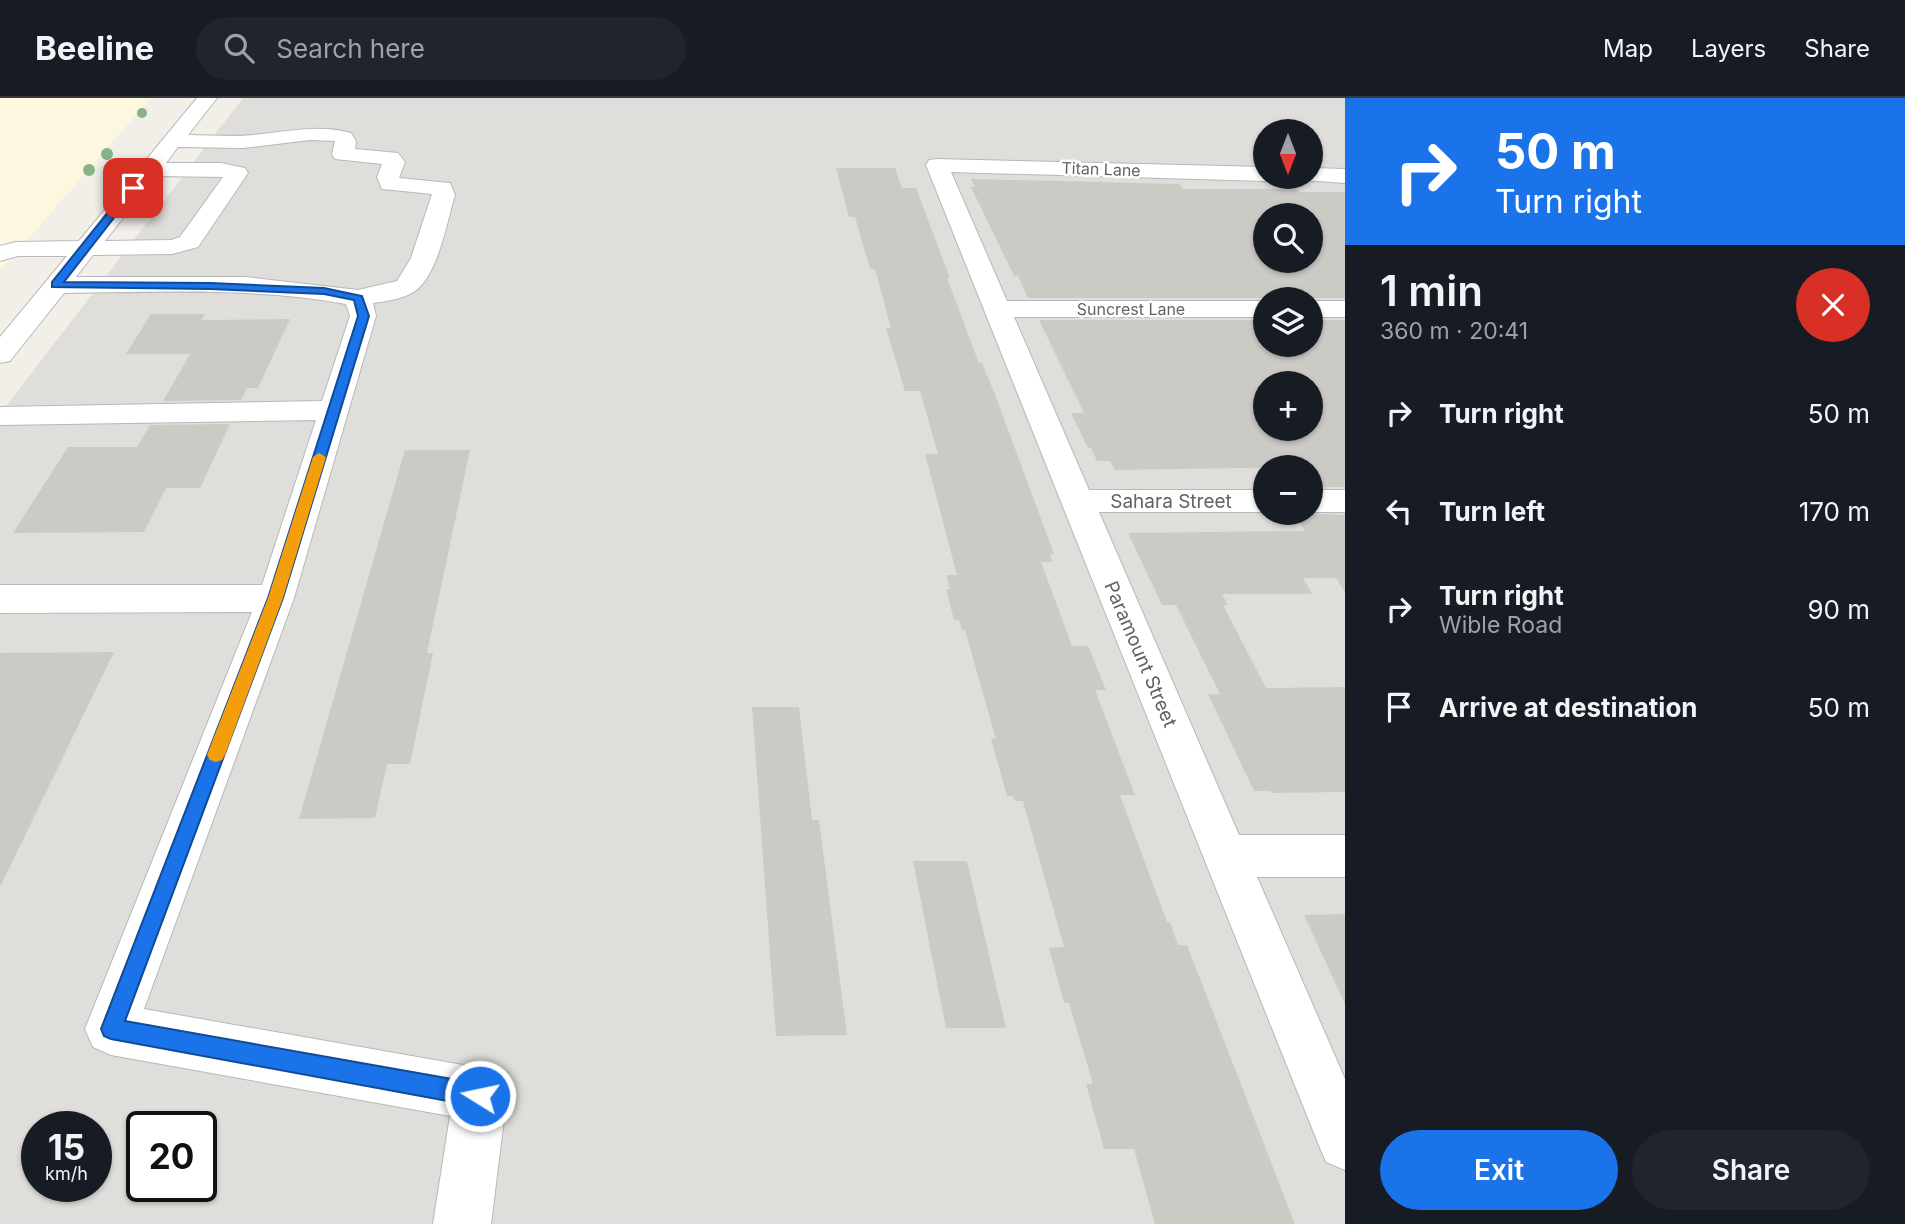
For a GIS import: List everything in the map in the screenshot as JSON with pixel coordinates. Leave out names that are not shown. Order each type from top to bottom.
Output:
[{"type":"street","points":[[0,355],[207,98]]},
{"type":"street","points":[[56,285],[261,288],[324,291],[358,298],[389,293],[409,285],[417,274],[444,195],[442,188],[390,184],[388,177],[394,162],[390,158],[343,154],[346,141],[344,136],[334,134],[293,135],[243,141],[171,141]]},
{"type":"street","name":"Titan Lane","points":[[937,164],[1253,174]]},
{"type":"street","name":"Paramount Street","points":[[937,164],[1345,1143]]},
{"type":"street","points":[[5,251],[172,247],[189,242],[237,173],[221,170],[149,169]]},
{"type":"street","points":[[1323,175],[1345,176]]},
{"type":"street","points":[[358,298],[363,316],[276,598],[111,1029],[480,1096],[463,1224]]},
{"type":"street","name":"Suncrest Lane","points":[[998,309],[1253,309]]},
{"type":"street","points":[[1323,309],[1345,309]]},
{"type":"street","points":[[0,416],[334,410]]},
{"type":"street","name":"Sahara Street","points":[[1077,501],[1253,501]]},
{"type":"street","points":[[1323,501],[1345,501]]},
{"type":"street","points":[[0,599],[276,598]]},
{"type":"street","points":[[1225,856],[1345,856]]},
{"type":"shaded area","points":[[0,98],[151,98],[0,271]]},
{"type":"shaded area","points":[[243,98],[1345,98],[1345,1224],[0,1224],[0,414]]},
{"type":"building","points":[[836,168],[895,168],[902,188],[916,188],[979,363],[982,363],[996,397],[1054,554],[1050,554],[1053,562],[1041,562],[1072,646],[1088,646],[1106,690],[1095,690],[1135,795],[1120,795],[1167,922],[1170,922],[1178,945],[1187,945],[1295,1224],[1155,1224],[1134,1149],[1104,1149],[1086,1084],[1093,1084],[1069,1003],[1064,1003],[1049,948],[1064,947],[1023,801],[1015,801],[1013,796],[1007,796],[991,739],[996,739],[965,630],[962,630],[959,620],[954,620],[946,589],[950,589],[946,575],[957,575],[925,454],[938,454],[920,391],[905,391],[886,328],[891,328],[875,269],[870,269],[855,217],[849,217]]},
{"type":"building","points":[[971,179],[1179,184],[1183,189],[1345,192],[1345,298],[1323,298],[1323,287],[1253,287],[1253,298],[1028,298],[1018,276],[1014,276],[971,187],[975,187]]},
{"type":"building","points":[[151,314],[205,314],[201,320],[290,319],[258,388],[247,388],[241,400],[163,401],[190,354],[126,354]]},
{"type":"building","points":[[1039,320],[1253,320],[1253,357],[1323,357],[1323,320],[1345,320],[1345,487],[1323,487],[1323,455],[1253,455],[1253,468],[1115,470],[1110,461],[1097,461],[1071,413],[1084,413]]},
{"type":"building","points":[[230,424],[200,488],[166,488],[144,532],[13,533],[68,447],[137,447],[150,425]]},
{"type":"building","points":[[405,450],[470,450],[427,653],[433,653],[410,764],[387,764],[375,818],[299,819]]},
{"type":"building","points":[[1323,514],[1345,515],[1345,592],[1336,578],[1303,578],[1312,594],[1222,594],[1228,605],[1223,605],[1266,688],[1345,687],[1345,792],[1254,791],[1208,694],[1220,694],[1176,605],[1162,605],[1128,533],[1305,531],[1301,525],[1323,525]]},
{"type":"building","points":[[114,652],[0,887],[0,653]]},
{"type":"building","points":[[752,707],[799,707],[812,820],[819,820],[847,1035],[776,1036]]},
{"type":"building","points":[[913,861],[967,861],[1006,1028],[946,1028]]},
{"type":"building","points":[[1345,914],[1345,1004],[1304,915]]},
{"type":"slow traffic","points":[[216,755],[276,598],[319,457]]},
{"type":"route","points":[[133,188],[56,285],[210,286],[324,291],[358,298],[363,316],[276,598],[111,1029],[480,1096]]}]
